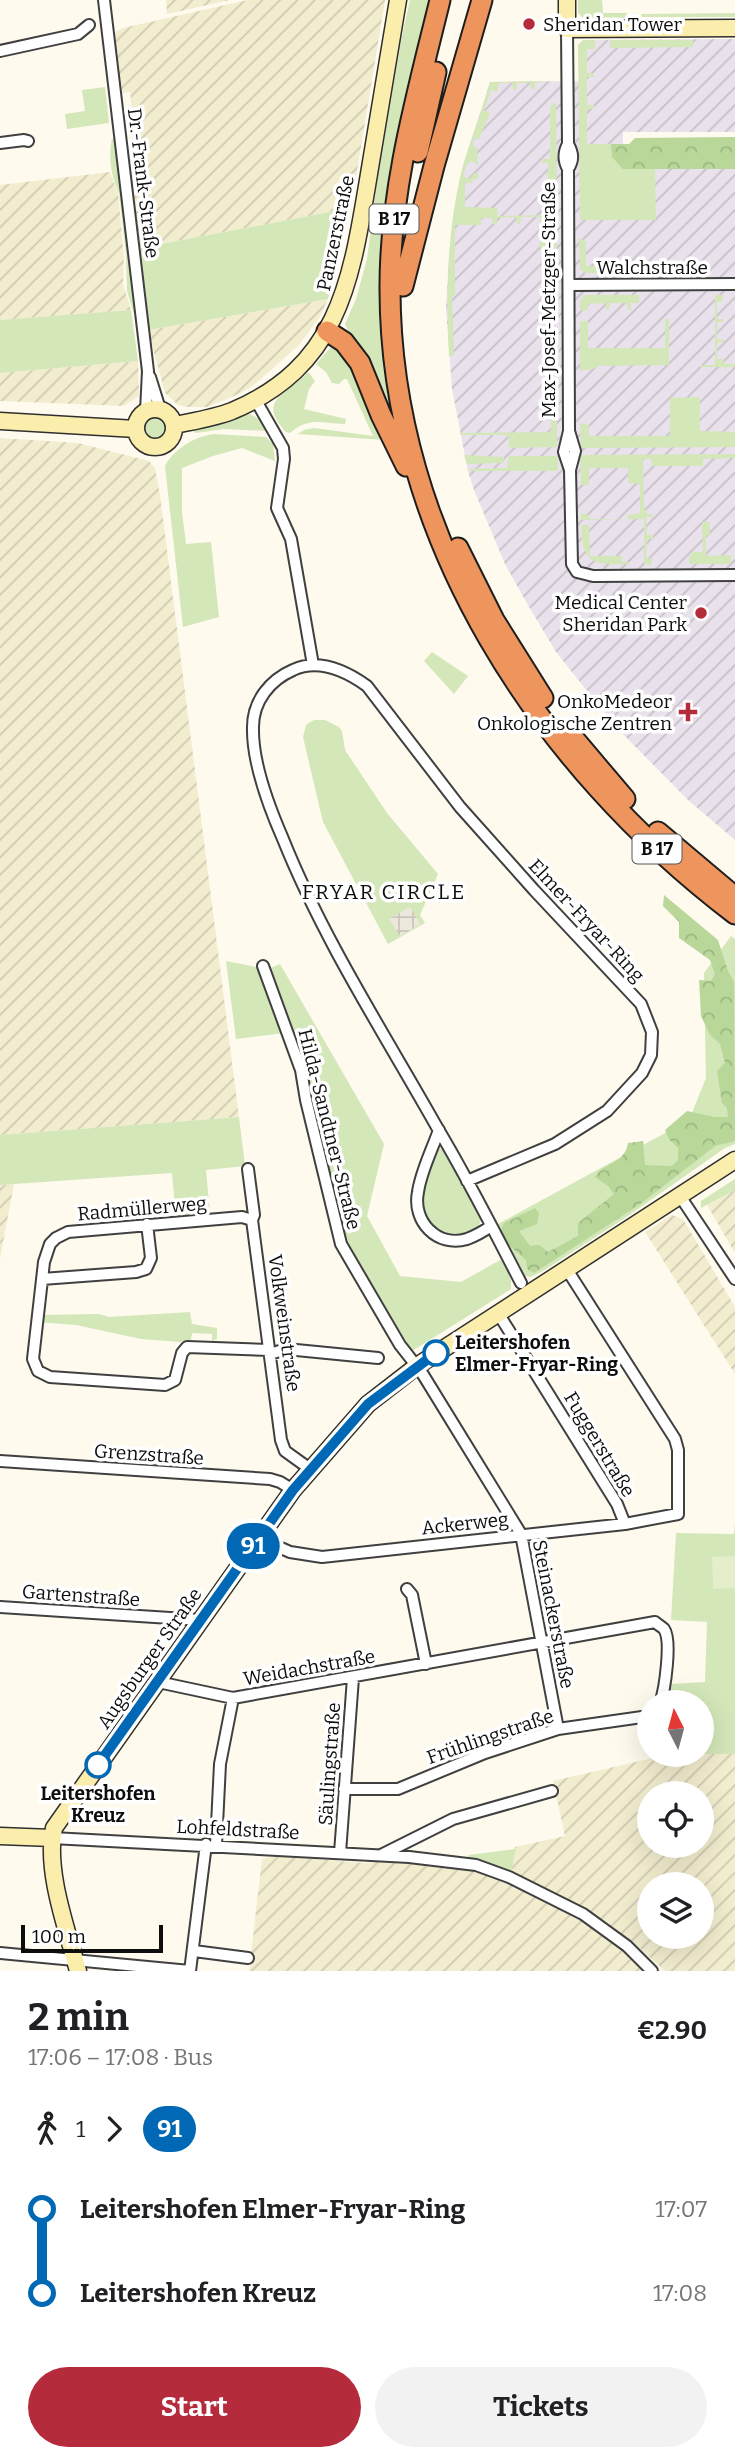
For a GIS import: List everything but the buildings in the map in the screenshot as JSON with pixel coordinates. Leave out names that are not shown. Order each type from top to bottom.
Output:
[{"type":"highway","name":"B 17","points":[[440,0],[407,138],[392,238],[390,286],[392,344],[400,407],[422,493],[453,570],[482,627],[514,679],[556,737],[627,820],[676,867],[735,914]]},
{"type":"highway","name":"B 17","points":[[453,0],[415,167],[408,216],[403,286],[409,374],[409,446],[494,620],[545,702],[637,811],[685,857],[735,897]]},
{"type":"highway","points":[[403,286],[482,0]]},
{"type":"highway","points":[[327,331],[352,349],[409,446]]},
{"type":"street","name":"Dr.-Frank-Straße","points":[[104,0],[153,410]]},
{"type":"street","name":"Panzerstraße","points":[[175,425],[212,418],[255,399],[299,366],[327,331],[340,305],[356,253],[398,0]]},
{"type":"street","name":"Max-Josef-Metzger-Straße","points":[[567,0],[568,144],[572,151],[572,162],[568,169],[569,432],[575,451],[570,470],[572,564],[577,572],[593,576],[735,575]]},
{"type":"street","points":[[0,51],[78,34],[89,25]]},
{"type":"street","points":[[567,29],[735,28]]},
{"type":"street","points":[[0,143],[28,141]]},
{"type":"street","name":"Walchstraße","points":[[569,285],[735,284]]},
{"type":"street","points":[[255,399],[283,449],[277,508],[291,539],[313,665],[297,668],[283,675],[267,688],[258,703],[253,737],[261,778],[278,828],[317,917],[439,1130],[521,1283]]},
{"type":"street","points":[[153,410],[170,415],[175,425],[172,438],[163,446],[157,447],[151,447],[140,440],[136,429],[139,418],[153,410]]},
{"type":"street","points":[[0,421],[136,429]]},
{"type":"street","name":"Elmer-Fryar-Ring","points":[[313,665],[334,668],[349,674],[372,692],[460,807],[534,890],[629,989],[647,1014],[652,1032],[651,1055],[642,1073],[616,1104],[555,1144],[467,1181]]},
{"type":"street","name":"Hilda-Sandtner-Straße","points":[[263,966],[301,1070],[341,1244],[400,1345],[417,1366]]},
{"type":"street","points":[[439,1130],[417,1194],[420,1219],[429,1230],[444,1240],[466,1239],[491,1226]]},
{"type":"street","name":"Augsburger Straße","points":[[52,1838],[54,1828],[67,1808],[258,1538],[310,1469],[368,1404],[417,1366],[735,1160]]},
{"type":"street","name":"Volkweinstraße","points":[[248,1169],[254,1215],[252,1220],[281,1440],[285,1451],[310,1469]]},
{"type":"street","points":[[680,1196],[735,1279]]},
{"type":"street","name":"Radmüllerweg","points":[[252,1220],[242,1217],[147,1224],[68,1232],[60,1236],[47,1250],[33,1359],[38,1371],[43,1375],[165,1385],[175,1380],[182,1353],[187,1347],[270,1352]]},
{"type":"street","points":[[42,1279],[146,1269],[150,1258],[147,1224]]},
{"type":"street","name":"Ackerweg","points":[[258,1538],[290,1552],[322,1557],[625,1524],[678,1514],[678,1450],[675,1439],[566,1268]]},
{"type":"street","name":"Fuggerstraße","points":[[498,1313],[617,1504],[625,1524]]},
{"type":"street","points":[[270,1352],[286,1349],[379,1358]]},
{"type":"street","name":"Steinackerstraße","points":[[417,1366],[521,1534],[558,1729]]},
{"type":"street","name":"Grenzstraße","points":[[0,1461],[270,1479],[293,1490]]},
{"type":"street","points":[[407,1589],[412,1595],[426,1664]]},
{"type":"street","name":"Gartenstraße","points":[[0,1607],[201,1620]]},
{"type":"street","name":"Weidachstraße","points":[[158,1682],[233,1698],[655,1622],[663,1628],[667,1637],[663,1690]]},
{"type":"street","name":"Säulingstraße","points":[[340,1853],[353,1678]]},
{"type":"street","points":[[0,1953],[76,1966],[190,1971],[211,1845],[220,1764],[233,1698]]},
{"type":"street","name":"Frühlingstraße","points":[[344,1789],[398,1789],[485,1752],[558,1729],[637,1719]]},
{"type":"street","name":"Lohfeldstraße","points":[[381,1855],[453,1819],[552,1791]]},
{"type":"street","points":[[0,1836],[52,1838],[57,1889],[76,1966]]},
{"type":"street","name":"Lohfeldstraße","points":[[52,1838],[381,1855],[476,1865],[509,1877],[583,1914],[605,1929],[652,1971]]},
{"type":"street","points":[[194,1951],[248,1958]]},
{"type":"shaded area","points":[[166,0],[230,0],[167,14]]},
{"type":"shaded area","points":[[248,0],[385,0],[351,208],[140,248],[130,168],[138,166],[130,92],[122,93],[113,37],[115,32]]},
{"type":"shaded area","points":[[735,39],[735,132],[623,132],[623,169],[735,169],[735,840],[688,800],[615,726],[556,652],[505,564],[468,471],[452,389],[446,309],[449,254],[457,194],[490,82],[579,81],[578,45],[583,40]]},
{"type":"shaded area","points":[[110,172],[118,193],[124,257],[123,284],[131,310],[0,320],[0,185]]},
{"type":"shaded area","points":[[328,299],[319,318],[299,345],[254,385],[239,394],[207,407],[187,407],[178,405],[165,393],[148,330]]},
{"type":"shaded area","points":[[138,361],[139,396],[124,406],[0,401],[0,373]]},
{"type":"shaded area","points":[[0,438],[78,443],[149,461],[155,468],[239,1117],[0,1135]]},
{"type":"shaded area","points":[[410,907],[420,924],[400,936],[389,919]]},
{"type":"shaded area","points":[[14,1184],[0,1259],[0,1185]]},
{"type":"shaded area","points":[[735,1190],[735,1253],[707,1205]]},
{"type":"shaded area","points":[[672,1215],[683,1219],[735,1307],[735,1374],[645,1232]]},
{"type":"shaded area","points":[[714,1754],[735,1754],[735,1971],[665,1971],[641,1949],[714,1949],[714,1872],[637,1872],[637,1945],[511,1873],[515,1847],[565,1836],[553,1781],[637,1762],[637,1768],[714,1768]]},
{"type":"shaded area","points":[[275,1856],[442,1866],[488,1873],[546,1900],[586,1923],[610,1939],[646,1971],[249,1971],[262,1859]]},
{"type":"green space","points":[[410,0],[432,0],[398,141],[399,433],[358,343],[345,324],[356,299],[367,259],[376,190]]},
{"type":"green space","points":[[578,0],[602,0],[603,13],[627,13],[627,18],[583,18],[578,13]]},
{"type":"green space","points":[[735,13],[735,17],[640,17],[642,14]]},
{"type":"green space","points":[[583,40],[595,40],[595,49],[587,49],[587,73],[594,73],[594,77],[587,77],[587,105],[594,105],[594,109],[587,109],[587,144],[611,144],[655,169],[656,220],[580,220],[578,45]]},
{"type":"green space","points":[[610,40],[693,40],[693,47],[610,48]]},
{"type":"green space","points":[[549,81],[535,83],[535,89],[531,89],[530,83],[517,83],[516,90],[513,90],[512,83],[499,83],[497,92],[491,90],[484,110],[490,113],[479,139],[473,139],[473,146],[477,147],[478,166],[472,161],[467,164],[463,177],[470,178],[474,173],[478,173],[478,179],[465,183],[465,207],[497,208],[498,216],[557,215],[557,224],[540,224],[540,217],[521,217],[520,224],[517,224],[516,217],[497,218],[497,224],[493,224],[492,218],[481,218],[481,225],[455,225],[455,296],[452,296],[454,355],[449,356],[448,285],[453,216],[462,169],[490,82]]},
{"type":"green space","points":[[105,87],[109,123],[67,129],[65,114],[85,111],[82,90]]},
{"type":"green space","points":[[556,103],[557,203],[543,203],[542,201],[549,201],[549,191],[542,191],[549,189],[548,175],[541,175],[548,173],[548,163],[542,163],[542,159],[550,159],[550,107]]},
{"type":"green space","points":[[735,137],[735,169],[623,169],[612,157],[611,144],[629,144],[635,138]]},
{"type":"green space","points":[[117,138],[144,392],[134,314],[127,291],[119,193],[111,166],[112,139]]},
{"type":"green space","points":[[351,208],[328,299],[148,330],[140,248]]},
{"type":"green space","points":[[557,235],[558,322],[550,322],[550,251],[540,250],[540,236]]},
{"type":"green space","points":[[579,238],[586,241],[586,266],[617,266],[618,269],[627,269],[627,273],[585,273],[580,268]]},
{"type":"green space","points":[[585,295],[639,295],[639,303],[631,303],[631,310],[628,310],[627,303],[610,303],[609,310],[606,310],[606,303],[588,304],[588,310],[580,311],[580,300]]},
{"type":"green space","points":[[715,295],[723,295],[723,301],[717,302],[717,319],[723,319],[723,322],[717,322],[717,339],[724,342],[717,343],[717,359],[723,359],[724,364],[735,364],[735,367],[726,367],[726,371],[724,367],[700,367],[715,365]]},
{"type":"green space","points":[[131,310],[138,361],[0,373],[0,320]]},
{"type":"green space","points":[[665,319],[669,319],[669,365],[597,366],[580,371],[580,321],[588,321],[588,348],[665,348]]},
{"type":"green space","points":[[330,348],[345,350],[385,440],[298,434],[314,428],[373,436],[347,379],[339,384],[332,383],[326,372],[316,364]]},
{"type":"green space","points":[[308,372],[315,381],[309,389],[304,409],[346,419],[345,424],[316,422],[304,424],[290,433],[286,432],[277,421],[274,405],[283,393]]},
{"type":"green space","points":[[557,385],[557,447],[509,448],[509,438],[505,435],[461,435],[460,433],[551,432],[551,388]]},
{"type":"green space","points":[[700,397],[700,431],[735,432],[735,447],[581,448],[580,423],[589,425],[589,436],[670,436],[670,398]]},
{"type":"green space","points":[[156,414],[166,418],[170,428],[166,438],[156,442],[146,438],[142,428],[146,418]]},
{"type":"green space","points":[[250,414],[261,420],[269,431],[224,429],[196,433],[192,430]]},
{"type":"green space","points":[[214,434],[266,437],[273,444],[275,461],[242,448],[182,468],[182,512],[186,544],[211,542],[219,617],[183,627],[165,466],[186,444]]},
{"type":"green space","points":[[735,454],[735,458],[703,459],[703,466],[652,466],[651,459],[643,459],[644,509],[647,514],[653,514],[653,517],[646,517],[647,535],[653,535],[653,539],[647,539],[646,558],[652,559],[651,565],[644,564],[644,519],[581,520],[581,513],[589,515],[590,519],[627,519],[628,515],[640,513],[640,484],[628,483],[628,468],[589,468],[589,485],[581,485],[580,455]]},
{"type":"green space","points":[[464,455],[504,457],[504,463],[467,464]]},
{"type":"green space","points":[[509,456],[558,456],[558,471],[469,469],[507,468]]},
{"type":"green space","points":[[702,522],[710,522],[710,535],[706,536],[706,556],[731,555],[731,564],[689,564],[691,552],[703,552]]},
{"type":"green space","points":[[581,525],[589,525],[590,556],[622,556],[622,562],[629,564],[607,564],[592,560],[584,548]]},
{"type":"green space","points":[[432,652],[468,676],[454,694],[424,661]]},
{"type":"green space","points":[[314,720],[325,720],[339,727],[345,750],[387,813],[438,874],[420,915],[425,923],[388,944],[323,822],[303,737],[306,725]]},
{"type":"green space","points":[[664,895],[718,940],[734,982],[735,1141],[715,1146],[639,1205],[534,1273],[527,1269],[526,1260],[505,1242],[500,1232],[504,1223],[535,1208],[539,1213],[537,1224],[519,1231],[530,1246],[539,1245],[548,1252],[578,1236],[578,1223],[614,1194],[595,1177],[623,1155],[628,1143],[643,1141],[645,1165],[672,1166],[678,1160],[678,1148],[665,1130],[687,1111],[728,1117],[727,1108],[722,1103],[717,1071],[725,1063],[720,1044],[710,1035],[701,1016],[699,980],[711,981],[715,974],[710,960],[679,938],[679,922],[663,906]]},
{"type":"green space","points":[[731,936],[735,939],[735,1144],[725,1148],[543,1271],[531,1277],[525,1276],[498,1224],[689,1120],[706,1078],[704,973]]},
{"type":"green space","points":[[226,961],[261,968],[285,1033],[236,1039]]},
{"type":"green space","points":[[280,964],[384,1144],[367,1216],[400,1276],[461,1282],[502,1259],[511,1280],[511,1289],[412,1351],[347,1242],[312,1107],[308,1076],[271,968]]},
{"type":"green space","points":[[239,1117],[245,1166],[206,1170],[210,1214],[176,1217],[172,1173],[0,1185],[0,1135]]},
{"type":"green space","points":[[444,1148],[481,1218],[478,1228],[471,1234],[451,1236],[431,1224],[424,1215],[422,1189],[438,1149]]},
{"type":"green space","points":[[735,1179],[735,1190],[701,1208],[701,1201]]},
{"type":"green space","points":[[190,1312],[192,1324],[217,1328],[217,1339],[212,1341],[212,1334],[192,1333],[191,1340],[180,1342],[141,1339],[76,1325],[37,1322],[38,1315],[99,1314],[109,1317]]},
{"type":"green space","points":[[735,1523],[735,1754],[714,1754],[714,1690],[669,1690],[671,1684],[705,1682],[707,1622],[671,1620],[676,1533],[734,1534]]},
{"type":"green space","points":[[735,1556],[735,1588],[713,1589],[712,1557]]},
{"type":"green space","points":[[516,1849],[511,1873],[467,1858],[469,1855]]},
{"type":"bus line","name":"91","points":[[98,1765],[293,1490],[368,1404],[436,1353]]},
{"type":"place","name":"Sheridan Tower","points":[[529,24]]},
{"type":"place","name":"Medical Center Sheridan Park","points":[[701,613]]},
{"type":"place","name":"OnkoMedeor Onkologische Zentren","points":[[688,712]]},
{"type":"place","name":"Leitershofen Elmer-Fryar-Ring","points":[[436,1353]]},
{"type":"place","name":"Leitershofen Kreuz","points":[[98,1765]]},
{"type":"district","name":"FRYAR CIRCLE","points":[[384,892]]}]
